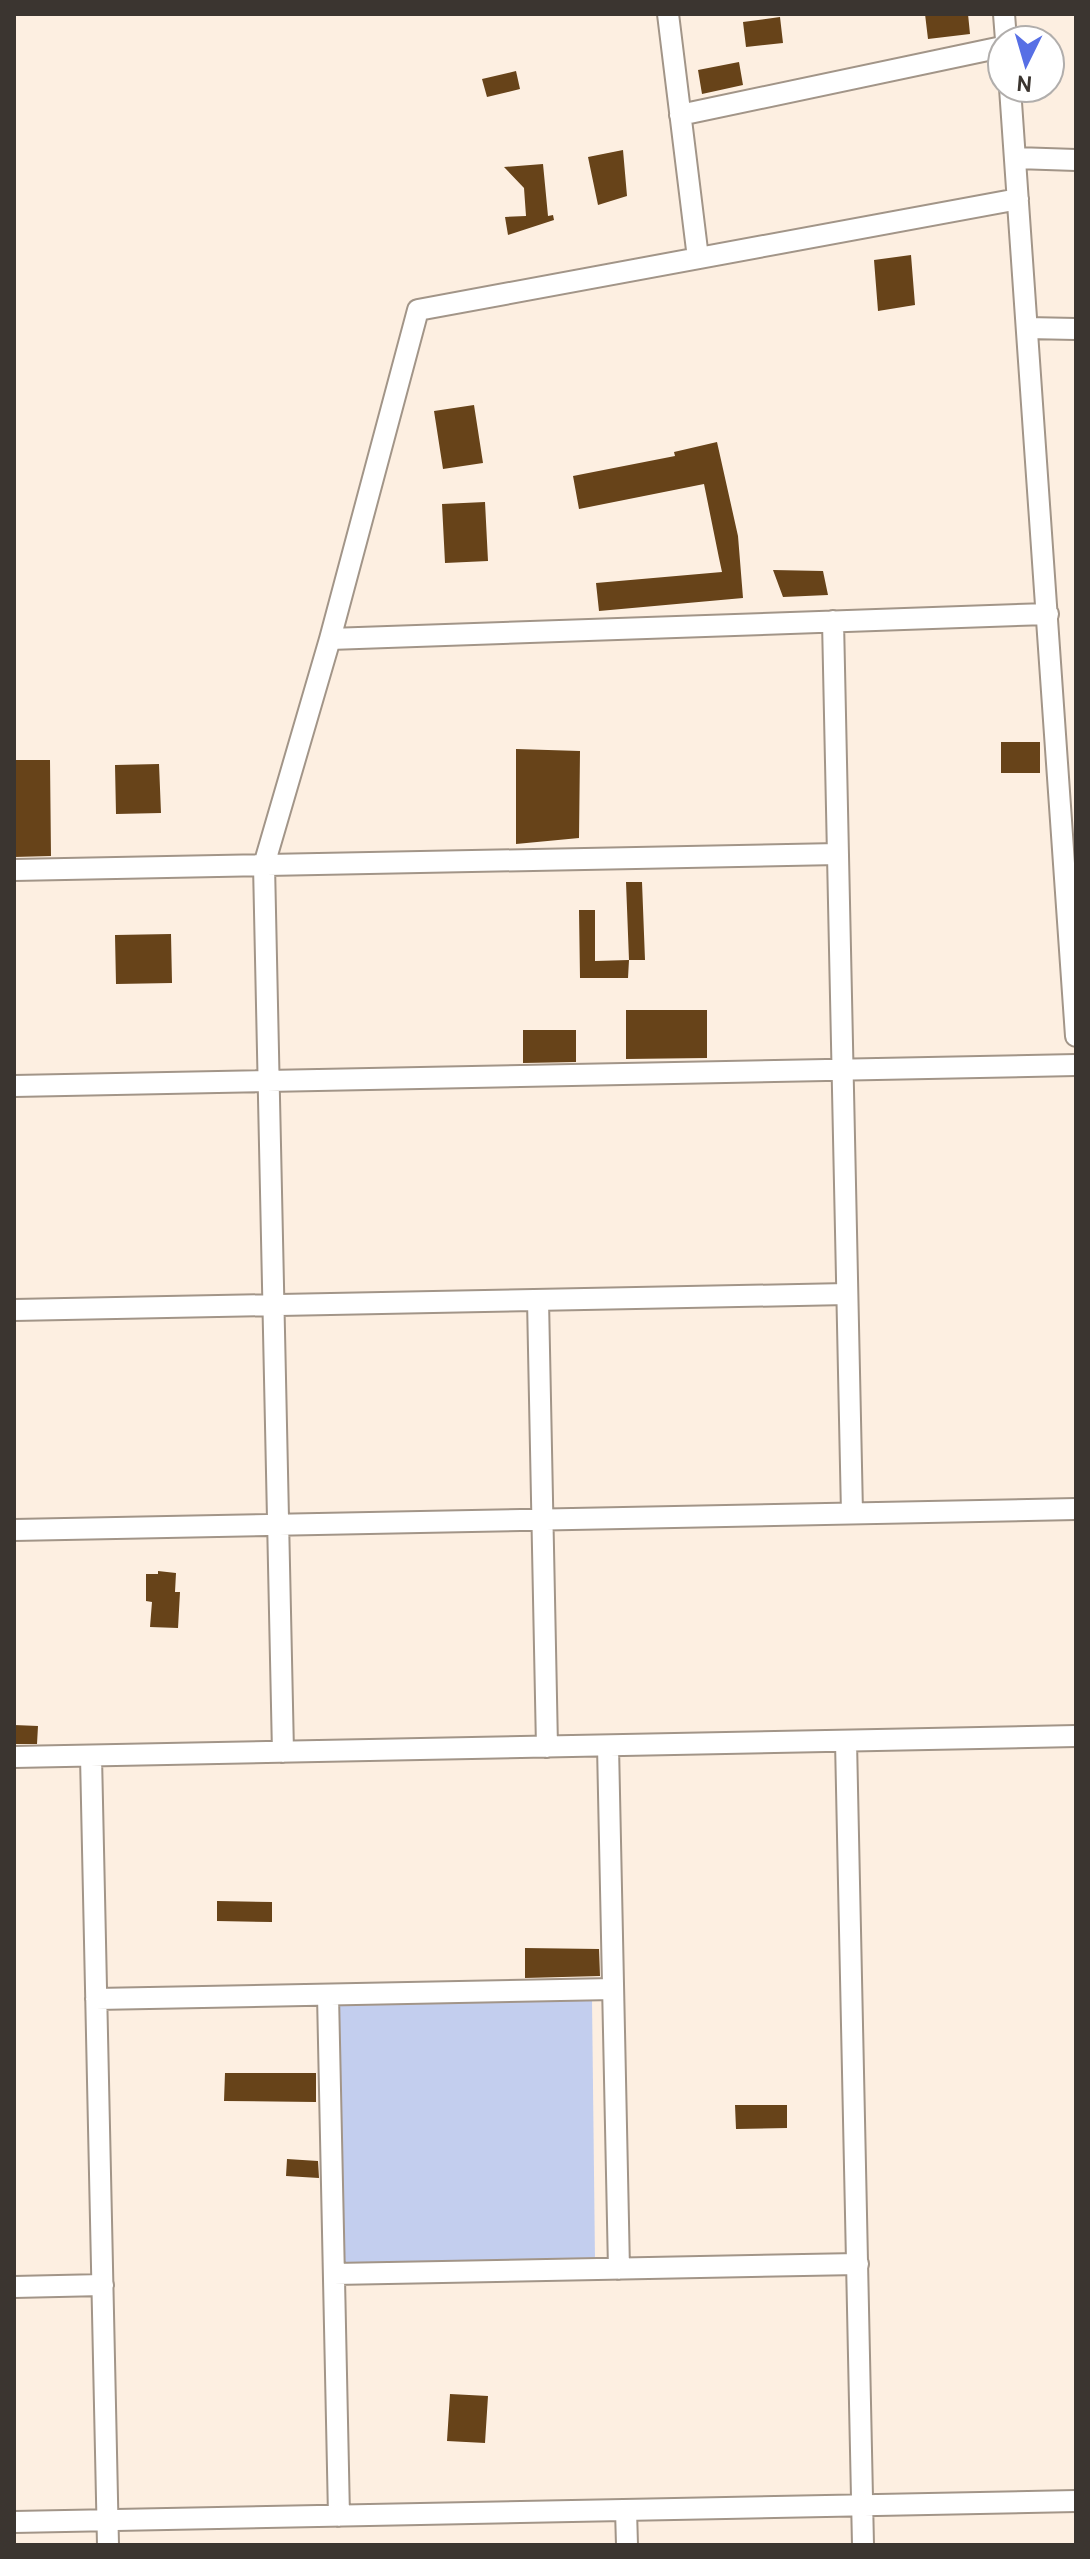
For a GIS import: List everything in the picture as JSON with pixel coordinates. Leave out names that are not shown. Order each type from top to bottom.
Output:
[{"type":"street","points":[[668,14],[698,258]]},
{"type":"street","points":[[680,115],[986,50]]},
{"type":"street","points":[[1011,104],[1076,1036]]},
{"type":"street","points":[[1015,158],[1076,160]]},
{"type":"street","points":[[283,1752],[264,865],[330,639],[418,310],[1018,199]]},
{"type":"street","points":[[1027,328],[1076,329]]},
{"type":"street","points":[[330,639],[1048,614]]},
{"type":"street","points":[[833,621],[852,1513]]},
{"type":"street","points":[[14,870],[838,854]]},
{"type":"street","points":[[14,1086],[1076,1065]]},
{"type":"street","points":[[14,1310],[847,1294]]},
{"type":"street","points":[[538,1300],[547,1747]]},
{"type":"street","points":[[14,1530],[1076,1509]]},
{"type":"street","points":[[14,1757],[1076,1736]]},
{"type":"street","points":[[846,1741],[863,2545]]},
{"type":"street","points":[[608,1746],[619,2269]]},
{"type":"street","points":[[91,1756],[108,2545]]},
{"type":"street","points":[[96,1999],[613,1989]]},
{"type":"street","points":[[328,1995],[339,2516]]},
{"type":"street","points":[[334,2274],[858,2264]]},
{"type":"street","points":[[14,2287],[103,2285]]},
{"type":"street","points":[[14,2522],[1076,2501]]},
{"type":"street","points":[[626,2510],[627,2545]]},
{"type":"shaded area","points":[[592,1999],[595,2261],[339,2264],[336,2002]]},
{"type":"building","points":[[925,14],[968,14],[970,34],[928,39]]},
{"type":"building","points":[[780,17],[783,43],[746,47],[743,22]]},
{"type":"building","points":[[739,62],[743,85],[702,94],[698,70]]},
{"type":"building","points":[[516,71],[520,89],[487,97],[482,79]]},
{"type":"building","points":[[623,150],[627,196],[598,205],[588,157]]},
{"type":"building","points":[[543,164],[548,216],[553,215],[554,220],[508,235],[505,217],[526,216],[524,188],[504,167]]},
{"type":"building","points":[[911,255],[915,305],[878,311],[874,260]]},
{"type":"building","points":[[474,405],[483,463],[443,469],[434,411]]},
{"type":"building","points":[[717,442],[738,536],[743,598],[599,611],[596,583],[722,572],[704,484],[579,509],[573,476],[675,456],[674,452]]},
{"type":"building","points":[[485,502],[488,561],[445,563],[442,504]]},
{"type":"building","points":[[773,570],[823,571],[828,595],[783,597]]},
{"type":"building","points":[[1001,742],[1040,742],[1040,773],[1001,773]]},
{"type":"building","points":[[516,749],[580,751],[579,838],[516,844]]},
{"type":"building","points":[[14,760],[50,760],[51,856],[14,857]]},
{"type":"building","points":[[159,764],[161,813],[116,814],[115,765]]},
{"type":"building","points":[[626,882],[642,882],[645,960],[629,960]]},
{"type":"building","points":[[579,910],[595,910],[595,961],[629,960],[628,978],[580,978]]},
{"type":"building","points":[[171,934],[172,983],[116,984],[115,935]]},
{"type":"building","points":[[626,1010],[707,1010],[707,1058],[626,1059]]},
{"type":"building","points":[[523,1030],[576,1030],[576,1062],[523,1063]]},
{"type":"building","points":[[158,1571],[176,1573],[175,1592],[180,1592],[178,1628],[150,1627],[152,1602],[146,1601],[146,1574],[158,1574]]},
{"type":"building","points":[[14,1725],[38,1726],[37,1744],[14,1744]]},
{"type":"building","points":[[217,1901],[272,1902],[272,1922],[217,1921]]},
{"type":"building","points":[[525,1948],[599,1949],[600,1976],[525,1978]]},
{"type":"building","points":[[225,2073],[316,2073],[316,2102],[224,2101]]},
{"type":"building","points":[[735,2105],[787,2105],[787,2128],[736,2129]]},
{"type":"building","points":[[287,2159],[318,2161],[319,2178],[286,2176]]},
{"type":"building","points":[[450,2394],[488,2396],[485,2443],[447,2441]]}]
